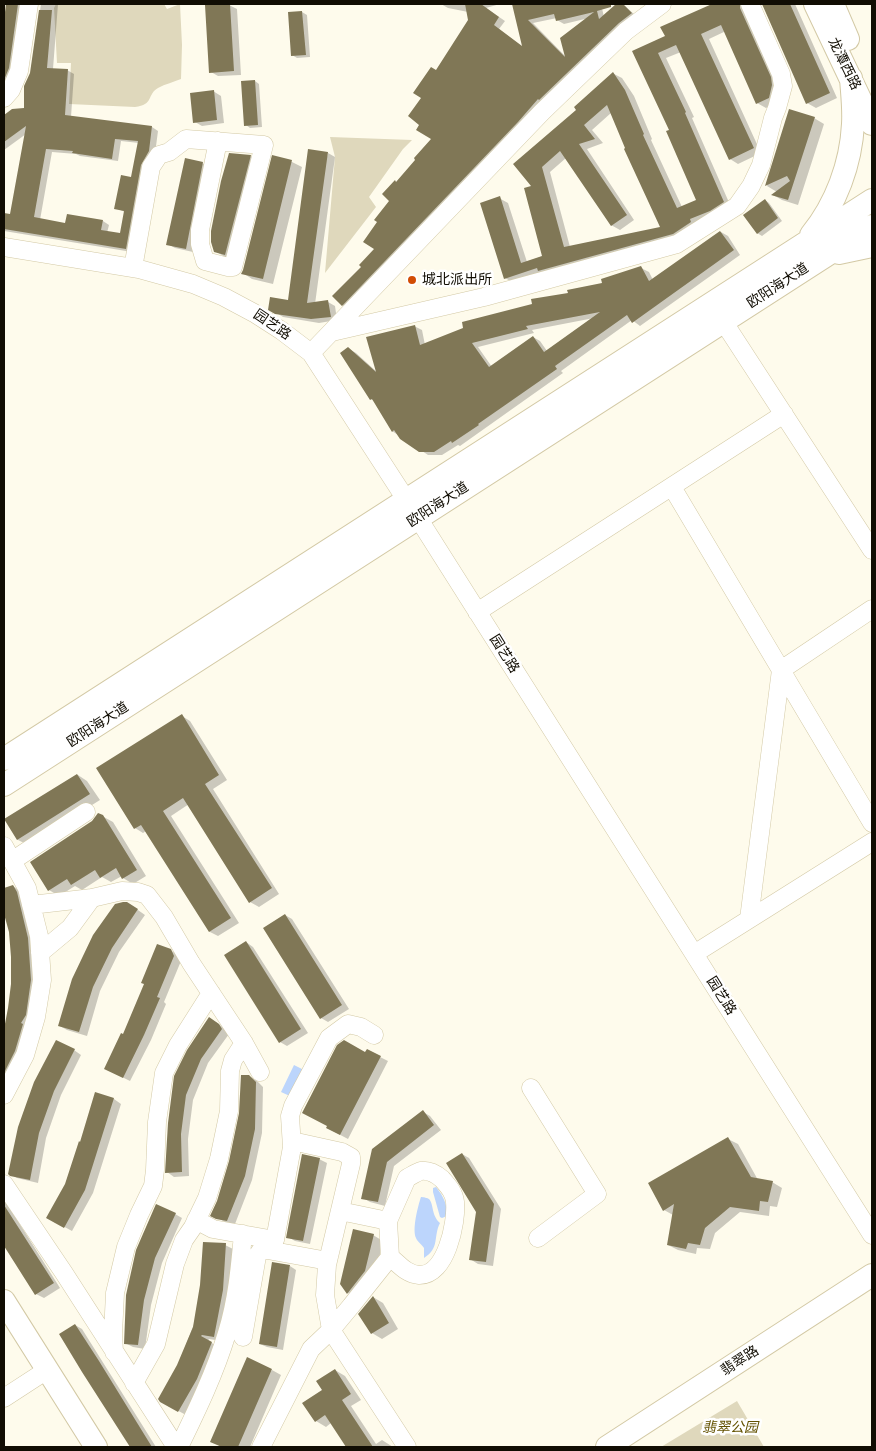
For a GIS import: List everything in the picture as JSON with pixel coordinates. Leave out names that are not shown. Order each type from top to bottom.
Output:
[{"type":"main road","name":"龙潭西路","points":[[815,4],[872,124]]},
{"type":"main road","name":"龙潭西路","points":[[833,4],[863,74],[872,90]]},
{"type":"main road","points":[[851,78],[853,124],[848,161],[834,198],[814,231],[807,255],[843,252],[872,246]]},
{"type":"main road","name":"欧阳海大道","points":[[4,760],[412,509],[723,321],[807,255],[872,200]]},
{"type":"main road","name":"欧阳海大道","points":[[4,785],[412,509],[807,255],[872,226]]},
{"type":"main road","name":"翡翠路","points":[[607,1447],[872,1275]]},
{"type":"main road","points":[[4,1301],[96,1447]]},
{"type":"street","points":[[4,98],[11,90],[19,71],[29,4]]},
{"type":"street","points":[[311,353],[542,112],[626,31],[662,4]]},
{"type":"street","points":[[332,332],[484,297],[677,244],[737,206],[751,186],[762,165],[773,118],[778,108],[782,86],[781,74],[750,4]]},
{"type":"street","points":[[133,268],[151,167],[159,155],[169,152],[186,139],[218,141],[264,145],[233,267],[205,261],[200,244],[200,230],[218,141]]},
{"type":"street","name":"园艺路","points":[[4,247],[133,268],[193,284],[224,297],[254,313],[311,353],[872,1235]]},
{"type":"street","points":[[723,321],[872,550]]},
{"type":"street","points":[[477,612],[784,414]]},
{"type":"street","points":[[672,487],[872,824]]},
{"type":"street","points":[[749,919],[781,670],[872,609]]},
{"type":"street","points":[[12,862],[86,812]]},
{"type":"street","points":[[694,954],[872,842]]},
{"type":"street","points":[[4,846],[27,888],[39,936],[42,980],[36,1017],[25,1055],[4,1095]]},
{"type":"street","points":[[31,905],[92,898],[122,891],[138,892],[147,895],[164,917],[191,963],[244,1043],[260,1072]]},
{"type":"street","points":[[40,953],[70,928],[92,898]]},
{"type":"street","points":[[114,1352],[115,1294],[126,1247],[153,1186],[157,1122],[164,1073],[178,1045],[211,993]]},
{"type":"street","points":[[196,1220],[213,1229],[274,1240],[292,1147],[290,1116],[293,1106],[329,1038],[348,1024],[361,1027],[374,1034]]},
{"type":"street","points":[[134,1383],[156,1344],[184,1240],[207,1198],[219,1158],[229,1111],[230,1071],[233,1060],[244,1043]]},
{"type":"street","points":[[531,1088],[597,1194],[538,1238]]},
{"type":"street","points":[[292,1141],[342,1152],[351,1157],[351,1164],[328,1261],[325,1295],[331,1330],[407,1447]]},
{"type":"street","points":[[261,1447],[311,1349],[331,1330],[390,1257],[388,1221],[407,1178],[421,1171],[436,1173],[450,1188],[455,1201],[453,1229],[446,1253],[432,1271],[420,1275],[407,1272],[390,1257]]},
{"type":"street","points":[[4,1184],[177,1447],[206,1390],[227,1332],[238,1281],[242,1234]]},
{"type":"street","points":[[340,1211],[388,1221]]},
{"type":"street","points":[[243,1337],[257,1256],[262,1249],[328,1261]]},
{"type":"street","points":[[4,1398],[47,1370]]},
{"type":"green space","points":[[56,4],[164,4],[167,9],[180,4],[181,79],[155,90],[148,102],[141,106],[69,104],[71,63],[57,63],[54,8]]},
{"type":"green space","points":[[330,137],[412,140],[403,149],[369,197],[376,207],[325,273],[335,157]]},
{"type":"green space","name":"翡翠公园","points":[[737,1401],[764,1447],[661,1447]]},
{"type":"water","points":[[294,1065],[304,1070],[292,1097],[281,1092]]},
{"type":"water","points":[[436,1187],[446,1204],[447,1216],[442,1218],[440,1217],[433,1192],[433,1188]]},
{"type":"water","points":[[421,1197],[429,1199],[435,1217],[440,1223],[434,1246],[424,1258],[424,1248],[415,1234],[415,1223]]},
{"type":"building","points":[[6,4],[18,4],[9,68],[4,80],[4,20]]},
{"type":"building","points":[[230,4],[234,71],[209,73],[205,5]]},
{"type":"building","points":[[465,4],[481,4],[499,17],[494,25],[522,46],[512,4],[611,4],[611,7],[597,11],[599,19],[616,4],[623,4],[632,13],[538,99],[342,306],[332,296],[361,267],[359,265],[374,249],[363,242],[377,222],[374,220],[389,201],[382,194],[395,180],[396,182],[431,139],[416,130],[419,125],[408,116],[421,98],[413,93],[431,67],[436,70],[468,20]],"holes":[[[594,12],[560,38],[565,57],[528,20],[554,14],[556,21]]]},
{"type":"building","points":[[712,4],[740,4],[740,8],[771,77],[772,85],[769,98],[756,104],[721,25],[701,34],[754,148],[729,160],[676,45],[658,53],[686,112],[724,202],[710,211],[690,219],[691,222],[673,234],[538,271],[537,268],[504,279],[480,203],[500,196],[521,263],[542,256],[524,188],[531,186],[513,164],[576,110],[574,107],[613,72],[625,90],[643,135],[677,208],[696,200],[666,131],[669,130],[632,51],[665,36],[660,27]],"holes":[[[607,105],[660,227],[564,247],[542,167],[560,151],[611,226],[627,215],[579,144],[595,139],[584,125]]]},
{"type":"building","points":[[762,4],[790,4],[830,93],[806,104]]},
{"type":"building","points":[[39,10],[52,10],[47,68],[68,69],[65,115],[152,126],[149,151],[141,165],[126,249],[4,229],[4,213],[10,214],[26,126],[4,142],[4,115],[12,109],[24,108],[24,86],[30,73]],"holes":[[[115,139],[138,141],[131,177],[121,175],[114,209],[124,211],[120,233],[101,230],[103,220],[67,214],[65,223],[34,217],[46,149],[73,151],[72,153],[112,159]]]},
{"type":"building","points":[[302,11],[306,55],[291,56],[288,12]]},
{"type":"building","points":[[255,80],[258,125],[244,126],[241,81]]},
{"type":"building","points":[[214,90],[217,120],[193,123],[190,93]]},
{"type":"building","points":[[789,109],[815,117],[788,200],[771,195],[790,181],[787,176],[765,186]]},
{"type":"building","points":[[308,149],[328,152],[307,303],[328,300],[331,317],[311,319],[275,314],[268,310],[270,297],[288,300]]},
{"type":"building","points":[[229,153],[251,155],[225,255],[214,252],[211,242],[211,231]]},
{"type":"building","points":[[272,155],[292,160],[263,279],[241,274]]},
{"type":"building","points":[[185,158],[203,162],[186,249],[166,245]]},
{"type":"building","points":[[765,199],[778,218],[757,234],[743,215]]},
{"type":"building","points":[[720,231],[734,250],[632,323],[627,315],[555,366],[557,369],[479,425],[452,443],[451,441],[434,452],[419,452],[400,439],[394,430],[392,432],[340,353],[348,347],[376,372],[366,337],[415,325],[420,345],[463,328],[462,322],[532,304],[531,299],[568,293],[567,290],[602,283],[601,279],[641,266],[649,281]],"holes":[[[600,312],[544,352],[533,336],[489,367],[472,343],[528,329],[526,326]]]},
{"type":"building","points":[[182,714],[219,775],[205,784],[272,888],[249,903],[183,798],[163,811],[231,918],[209,932],[141,825],[134,829],[96,768]]},
{"type":"building","points":[[77,774],[90,794],[17,840],[4,819]]},
{"type":"building","points":[[98,813],[103,815],[137,870],[122,879],[116,868],[100,878],[95,870],[71,885],[67,879],[48,891],[30,862],[92,821]]},
{"type":"building","points":[[13,885],[17,892],[28,938],[31,980],[26,1015],[21,1023],[23,1024],[15,1051],[4,1073],[4,1029],[11,984],[11,957],[9,932],[4,914],[4,888]]},
{"type":"building","points":[[127,902],[138,909],[112,948],[93,987],[79,1032],[58,1026],[72,979],[93,935],[115,904]]},
{"type":"building","points":[[285,914],[342,1005],[320,1019],[263,928]]},
{"type":"building","points":[[246,941],[301,1029],[279,1043],[224,955]]},
{"type":"building","points":[[157,944],[171,949],[174,956],[157,997],[160,998],[123,1078],[104,1069],[121,1033],[123,1034],[144,984],[141,983]]},
{"type":"building","points":[[209,1017],[219,1024],[222,1029],[201,1059],[186,1095],[181,1134],[182,1172],[165,1173],[168,1123],[174,1076],[187,1050]]},
{"type":"building","points":[[56,1040],[75,1049],[54,1091],[39,1133],[30,1180],[10,1176],[8,1174],[18,1127],[34,1082]]},
{"type":"building","points":[[344,1040],[365,1052],[367,1049],[381,1056],[340,1135],[302,1113],[337,1045]]},
{"type":"building","points":[[241,1075],[249,1075],[256,1082],[255,1129],[245,1176],[227,1221],[210,1216],[217,1201],[229,1161],[239,1113]]},
{"type":"building","points":[[95,1092],[114,1098],[85,1190],[64,1228],[46,1218],[65,1184]]},
{"type":"building","points":[[423,1110],[434,1125],[387,1162],[378,1202],[361,1199],[372,1149]]},
{"type":"building","points":[[728,1137],[751,1177],[773,1181],[768,1202],[760,1201],[759,1211],[730,1207],[705,1228],[700,1245],[688,1243],[686,1249],[667,1245],[674,1204],[663,1211],[648,1183]]},
{"type":"building","points":[[462,1153],[494,1204],[486,1262],[469,1260],[476,1212],[446,1163]]},
{"type":"building","points":[[302,1154],[320,1158],[303,1241],[286,1238]]},
{"type":"building","points":[[156,1204],[176,1213],[155,1258],[144,1300],[138,1345],[124,1344],[126,1295],[136,1250]]},
{"type":"building","points":[[4,1205],[54,1283],[35,1295],[4,1246]]},
{"type":"building","points":[[353,1229],[374,1234],[365,1271],[347,1294],[340,1284]]},
{"type":"building","points":[[203,1242],[226,1243],[223,1290],[214,1337],[201,1336],[212,1342],[197,1379],[178,1412],[158,1399],[177,1365],[193,1327],[200,1285]]},
{"type":"building","points":[[272,1262],[290,1265],[277,1347],[259,1344]]},
{"type":"building","points":[[373,1296],[389,1323],[371,1334],[358,1314]]},
{"type":"building","points":[[75,1324],[152,1447],[130,1447],[82,1372],[59,1334]]},
{"type":"building","points":[[247,1357],[272,1369],[238,1447],[222,1447],[210,1442]]},
{"type":"building","points":[[335,1369],[351,1394],[342,1400],[373,1447],[346,1447],[325,1415],[315,1422],[302,1403],[322,1390],[316,1381]]},
{"type":"place","name":"城北派出所","points":[[412,280]]}]
